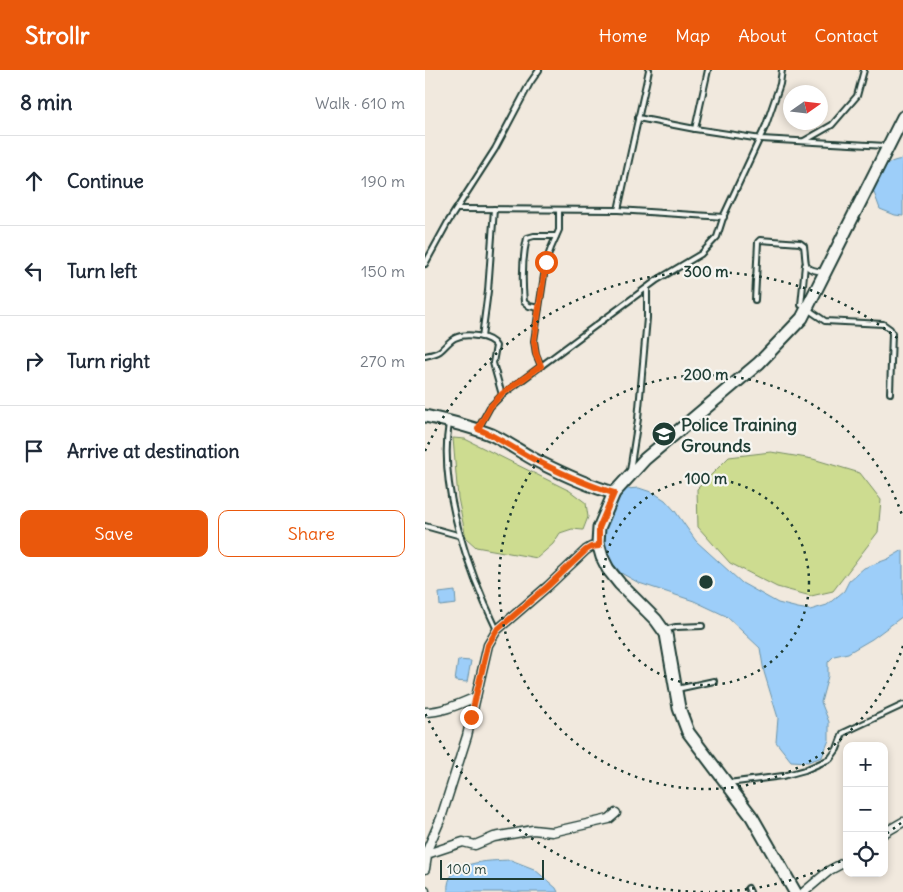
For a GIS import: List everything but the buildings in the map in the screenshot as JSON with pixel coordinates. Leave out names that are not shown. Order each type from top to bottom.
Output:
[{"type":"street","points":[[795,892],[759,829],[688,732],[681,716],[669,647],[663,630],[614,577],[602,557],[599,546],[599,528],[614,493],[629,475],[645,459],[759,364],[794,328],[804,307],[825,273],[894,139],[903,117]]},
{"type":"street","points":[[425,416],[478,429],[494,436],[538,462],[575,479],[614,493]]},
{"type":"street","points":[[425,869],[427,852],[441,818],[467,736],[488,645],[497,630],[586,550],[599,546]]},
{"type":"street","points":[[425,712],[435,712],[449,708],[476,697]]},
{"type":"street","points":[[427,852],[463,842],[475,844],[494,837],[533,830],[552,832],[609,819],[617,813]]},
{"type":"street","points":[[886,832],[903,822]]},
{"type":"street","points":[[804,892],[831,870],[843,863]]},
{"type":"lane","points":[[425,264],[448,222],[495,150],[530,82],[539,70]]},
{"type":"lane","points":[[618,210],[649,70]]},
{"type":"lane","points":[[695,129],[708,70]]},
{"type":"lane","points":[[478,429],[490,407],[502,394],[647,288],[701,254],[717,237],[724,217],[761,139],[780,84],[782,70]]},
{"type":"lane","points":[[803,141],[832,125],[857,96],[864,70]]},
{"type":"lane","points":[[638,118],[761,139],[803,141],[894,139]]},
{"type":"lane","points":[[457,209],[618,210],[724,217]]},
{"type":"lane","points":[[482,337],[488,291],[494,209]]},
{"type":"lane","points":[[541,366],[536,354],[534,341],[546,262],[560,225],[559,210]]},
{"type":"lane","points":[[539,308],[529,306],[523,302],[522,274],[525,246],[527,238],[534,236],[556,236]]},
{"type":"lane","points":[[755,300],[759,241],[800,243],[803,246],[805,265],[804,307],[825,320],[883,324],[889,328],[892,333],[890,393]]},
{"type":"lane","points":[[805,265],[811,270],[825,273]]},
{"type":"lane","points":[[629,475],[638,419],[647,318],[647,288]]},
{"type":"lane","points":[[425,356],[439,352],[452,339],[457,337],[482,337],[492,340],[495,344],[494,370],[502,394]]},
{"type":"lane","points":[[449,421],[446,461],[453,505],[461,536],[486,607],[497,630]]},
{"type":"lane","points":[[425,526],[461,536]]},
{"type":"lane","points":[[663,630],[676,627],[702,626]]},
{"type":"lane","points":[[677,689],[714,681]]},
{"type":"lane","points":[[727,783],[783,776],[805,770],[829,759],[837,749],[843,733],[903,705]]},
{"type":"green space","points":[[453,438],[465,439],[570,491],[586,503],[588,517],[583,530],[572,529],[560,533],[553,544],[537,558],[476,547],[466,538],[458,498]]},
{"type":"green space","points":[[771,452],[813,459],[860,473],[881,500],[878,532],[833,591],[811,596],[777,587],[730,563],[698,527],[697,489],[729,457]]},
{"type":"water","points":[[903,159],[903,216],[880,209],[873,190],[883,168],[890,162]]},
{"type":"water","points":[[639,488],[654,493],[665,500],[696,541],[742,583],[778,603],[798,608],[810,610],[827,605],[844,591],[849,581],[864,568],[888,559],[903,550],[903,616],[872,639],[848,653],[834,656],[828,662],[828,676],[821,702],[829,722],[829,740],[822,757],[808,762],[791,761],[776,742],[778,718],[764,672],[760,648],[726,616],[694,601],[639,583],[621,573],[610,560],[604,541],[606,519],[617,498],[626,489]]},
{"type":"water","points":[[455,591],[456,604],[440,606],[439,593]]},
{"type":"water","points":[[458,660],[471,661],[467,682],[455,681]]},
{"type":"water","points":[[511,860],[534,869],[556,888],[558,892],[448,892],[449,881],[460,868],[480,862]]},
{"type":"place","name":"Police Training Grounds","points":[[664,434]]},
{"type":"route","points":[[471,717],[488,645],[493,636],[497,630],[586,550],[599,546],[599,528],[614,493],[575,479],[538,462],[494,436],[478,429],[490,407],[502,394],[541,366],[536,354],[534,341],[546,262]]}]
